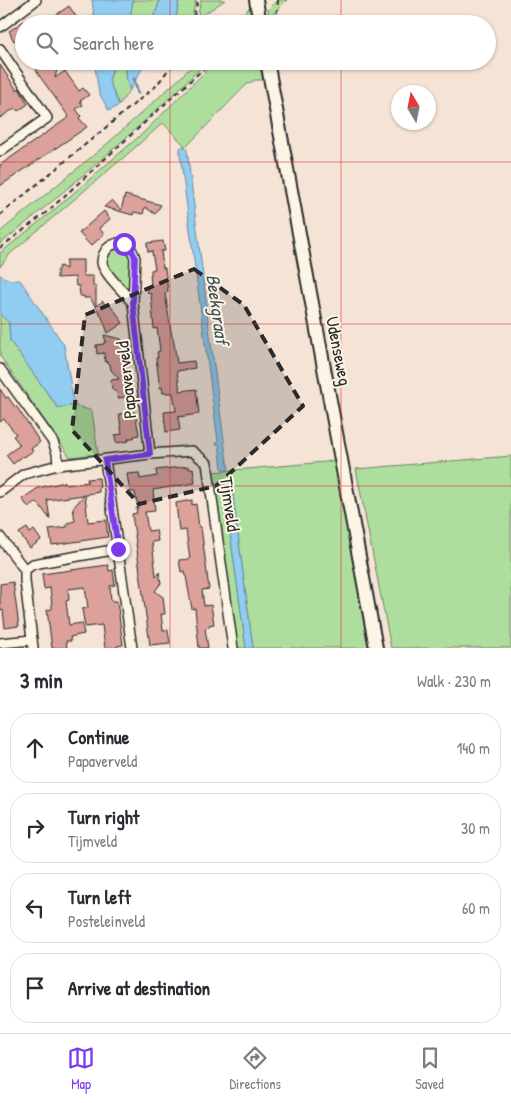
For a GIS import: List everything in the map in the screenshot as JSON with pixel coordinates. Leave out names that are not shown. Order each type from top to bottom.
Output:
[{"type":"main road","points":[[256,0],[258,15]]},
{"type":"main road","name":"Udenseweg","points":[[269,70],[376,648]]},
{"type":"street","points":[[15,15],[36,0]]},
{"type":"street","points":[[0,26],[15,15]]},
{"type":"street","points":[[0,49],[47,118],[0,151]]},
{"type":"street","name":"Papaverveld","points":[[133,303],[105,271],[102,262],[103,254],[108,248],[118,243],[130,247],[135,258],[133,303],[150,454]]},
{"type":"street","points":[[0,369],[53,442],[57,453],[58,465]]},
{"type":"street","name":"Tijmveld","points":[[0,492],[24,474],[58,465],[192,451],[208,463],[234,648]]},
{"type":"street","points":[[105,460],[132,648]]},
{"type":"street","points":[[0,537],[25,570],[24,580],[32,644],[0,643]]},
{"type":"street","points":[[25,570],[33,564],[118,549]]},
{"type":"path","points":[[194,15],[198,0]]},
{"type":"path","points":[[275,15],[278,0]]},
{"type":"path","points":[[0,215],[156,86],[168,70]]},
{"type":"path","points":[[0,248],[48,211],[202,70]]},
{"type":"highlighted area","points":[[194,269],[244,305],[303,406],[216,486],[139,504],[72,430],[85,315]]},
{"type":"green space","points":[[133,0],[159,0],[154,15],[130,15]]},
{"type":"green space","points":[[179,0],[196,0],[192,15],[176,15]]},
{"type":"green space","points":[[201,0],[225,0],[203,15],[198,15]]},
{"type":"green space","points":[[277,0],[287,0],[272,15],[269,15],[268,9]]},
{"type":"green space","points":[[250,7],[252,15],[242,15]]},
{"type":"green space","points":[[112,70],[126,70],[130,90],[119,105],[109,81]]},
{"type":"green space","points":[[188,70],[199,70],[106,155],[0,244],[0,232],[107,144]]},
{"type":"green space","points":[[207,70],[261,70],[263,80],[255,80],[246,85],[186,147],[163,123],[10,254],[0,267],[0,253],[54,210],[143,133]]},
{"type":"green space","points":[[116,248],[127,252],[130,257],[132,270],[131,290],[128,291],[107,264],[110,255]]},
{"type":"green space","points":[[0,314],[9,323],[10,341],[58,408],[74,405],[92,411],[98,454],[70,457],[0,356]]},
{"type":"green space","points":[[511,456],[511,648],[391,648],[356,469]]},
{"type":"green space","points":[[336,461],[373,648],[253,648],[231,482],[224,480],[246,648],[238,648],[213,472]]},
{"type":"water","points":[[92,0],[133,0],[130,15],[94,15]]},
{"type":"water","points":[[159,0],[179,0],[176,15],[154,15]]},
{"type":"water","points":[[95,70],[112,70],[109,81],[119,105],[109,111],[99,93]]},
{"type":"water","points":[[126,70],[141,70],[130,90]]},
{"type":"water","points":[[184,146],[187,150],[229,469],[223,470],[219,444],[216,444],[218,441],[180,154],[180,148]]},
{"type":"water","points":[[0,275],[10,280],[20,280],[64,345],[74,405],[58,408],[10,341],[9,323],[0,314]]},
{"type":"water","points":[[224,480],[231,482],[253,648],[246,648]]},
{"type":"building","points":[[69,6],[75,15],[56,15]]},
{"type":"building","points":[[15,27],[14,41],[11,34],[9,31]]},
{"type":"building","points":[[0,65],[17,90],[19,88],[28,104],[18,111],[15,108],[0,118]]},
{"type":"building","points":[[36,70],[57,70],[55,78],[65,71],[79,91],[83,88],[89,95],[80,101],[83,105],[76,109],[81,116],[79,118],[87,127],[0,186],[0,165],[69,117]]},
{"type":"building","points":[[125,195],[161,205],[155,214],[145,207],[143,214],[134,212],[133,215],[104,207],[112,200],[121,210]]},
{"type":"building","points":[[104,211],[110,219],[99,228],[104,234],[91,246],[79,233]]},
{"type":"building","points":[[163,241],[165,251],[161,251],[168,292],[165,293],[177,363],[194,361],[195,368],[177,371],[180,391],[196,389],[199,414],[178,417],[180,430],[166,432],[164,412],[176,411],[173,393],[163,393],[162,387],[160,388],[156,358],[158,358],[157,352],[160,351],[157,328],[154,329],[151,294],[148,293],[147,289],[151,284],[151,270],[155,269],[152,251],[148,252],[147,243]]},
{"type":"building","points":[[66,260],[83,260],[83,276],[93,276],[93,286],[96,286],[96,306],[103,301],[105,305],[108,303],[123,323],[108,333],[102,317],[90,298],[80,296],[79,286],[76,286],[75,277],[57,278],[57,271],[60,266],[66,269]]},
{"type":"building","points":[[104,335],[121,339],[130,352],[124,370],[126,384],[132,383],[134,396],[118,398],[117,393],[112,389],[111,380],[119,379],[111,370],[110,364],[105,361],[104,353],[97,354],[96,345],[106,342]]},
{"type":"building","points":[[0,389],[6,398],[8,397],[16,406],[40,442],[31,449],[33,451],[13,464],[6,455],[20,445],[13,436],[16,434],[4,419],[0,422]]},
{"type":"building","points":[[135,412],[139,435],[134,436],[134,438],[128,438],[129,441],[116,443],[115,435],[122,434],[119,414]]},
{"type":"building","points":[[189,466],[189,469],[193,468],[195,483],[153,490],[155,511],[145,512],[148,531],[156,530],[158,541],[152,542],[156,576],[159,572],[161,583],[155,591],[163,597],[165,614],[161,614],[163,630],[168,630],[170,643],[150,645],[132,514],[137,513],[136,508],[138,508],[135,492],[130,492],[127,474],[139,473],[140,479],[157,476],[156,470]]},
{"type":"building","points":[[99,478],[99,492],[85,495],[88,522],[106,520],[108,537],[52,545],[49,529],[67,527],[67,523],[75,521],[73,508],[84,495],[47,500],[50,519],[37,502],[29,508],[22,499],[38,488],[65,482],[66,485],[88,482],[87,479]]},
{"type":"building","points":[[192,500],[192,505],[196,504],[199,527],[201,527],[209,589],[202,590],[204,606],[211,605],[214,624],[205,628],[208,648],[199,648],[195,608],[192,609],[185,571],[181,572],[179,560],[190,559],[186,530],[179,531],[176,503]]},
{"type":"building","points":[[27,528],[30,533],[34,530],[41,540],[30,548],[19,533]]},
{"type":"building","points":[[108,565],[109,571],[113,570],[115,585],[110,586],[111,601],[117,601],[123,645],[117,646],[117,648],[105,648],[102,625],[85,627],[82,609],[88,608],[85,587],[68,589],[69,600],[66,601],[69,625],[82,623],[84,634],[70,637],[71,641],[66,641],[67,648],[52,648],[47,610],[52,609],[50,588],[44,589],[42,574]]},
{"type":"building","points":[[13,582],[19,626],[5,628],[3,610],[0,611],[0,584]]},
{"type":"waterway","name":"Beekgraaf","points":[[134,79],[138,93]]},
{"type":"route","points":[[118,549],[105,460],[150,454],[133,303],[135,258],[130,247],[124,244]]}]
